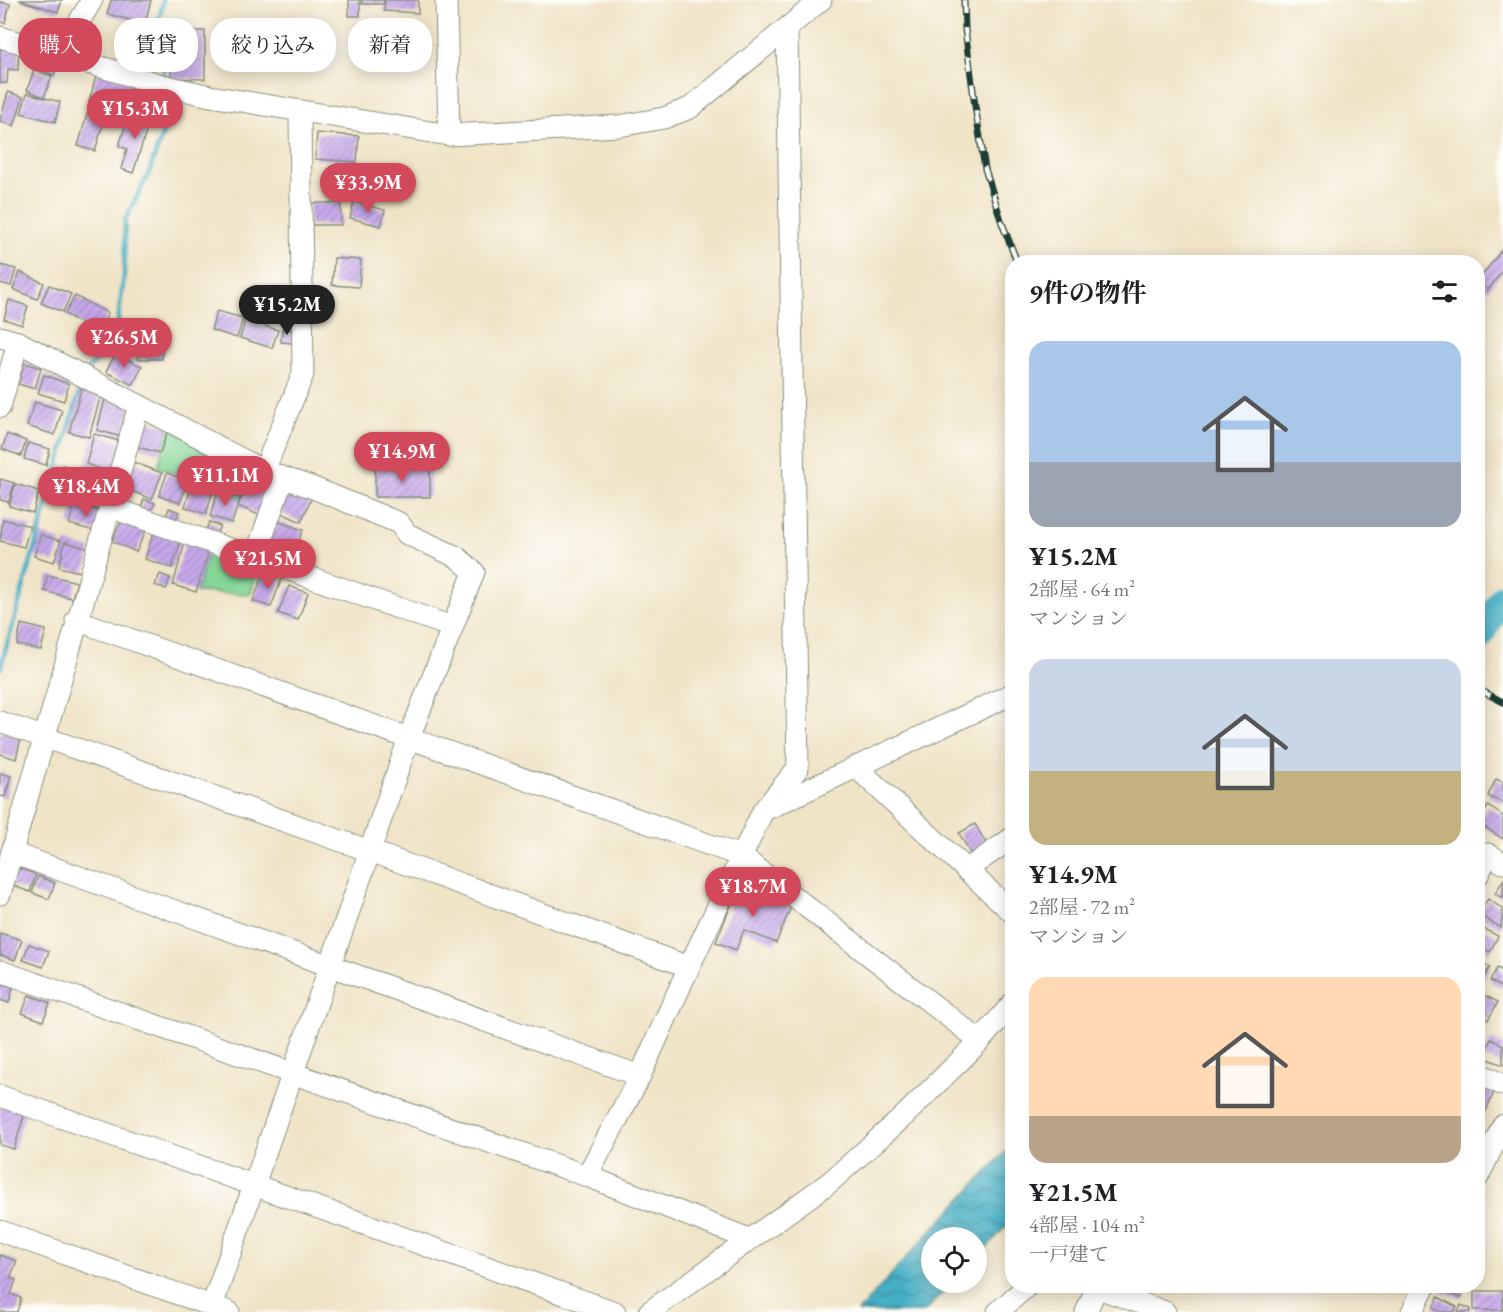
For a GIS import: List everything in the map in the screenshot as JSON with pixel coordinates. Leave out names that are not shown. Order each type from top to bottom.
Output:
[{"type":"street","points":[[81,18],[92,0]]},
{"type":"street","points":[[446,0],[449,135]]},
{"type":"street","points":[[102,67],[162,85],[221,98],[449,135],[619,126],[664,118],[690,108],[821,0]]},
{"type":"street","points":[[587,1176],[640,1076],[763,811],[798,768],[787,29]]},
{"type":"street","points":[[0,37],[18,42]]},
{"type":"street","points":[[255,558],[274,474],[303,374],[300,111]]},
{"type":"street","points":[[0,407],[9,340],[274,474],[399,523],[407,534],[457,558],[474,572],[409,738],[253,1184],[220,1309],[0,1231]]},
{"type":"street","points":[[0,894],[76,620],[139,405]]},
{"type":"street","points":[[110,507],[452,627]]},
{"type":"street","points":[[76,620],[741,856],[980,1041]]},
{"type":"street","points":[[763,811],[1005,697]]},
{"type":"street","points":[[0,722],[370,851],[689,967]]},
{"type":"street","points":[[856,766],[1005,906]]},
{"type":"street","points":[[966,870],[1005,843]]},
{"type":"street","points":[[12,853],[640,1076]]},
{"type":"street","points":[[1485,860],[1488,854],[1503,863]]},
{"type":"street","points":[[0,971],[587,1176],[749,1239]]},
{"type":"street","points":[[648,1312],[830,1182],[904,1116],[980,1041],[1005,1012]]},
{"type":"street","points":[[1485,1076],[1503,1085]]},
{"type":"street","points":[[0,1096],[615,1312]]},
{"type":"street","points":[[1485,1162],[1503,1125]]},
{"type":"street","points":[[998,1312],[1019,1293]]},
{"type":"street","points":[[1086,1312],[1093,1293]]},
{"type":"street","points":[[1114,1293],[1165,1312]]},
{"type":"street","points":[[1412,1312],[1417,1293]]},
{"type":"green space","points":[[169,427],[250,471],[242,498],[158,467]]},
{"type":"green space","points":[[86,464],[112,473],[103,512],[75,504]]},
{"type":"green space","points":[[210,548],[261,565],[250,594],[196,592]]},
{"type":"water","points":[[1005,1152],[1005,1228],[987,1247],[987,1227],[935,1227]]},
{"type":"water","points":[[921,1242],[921,1293],[943,1293],[924,1312],[858,1312]]},
{"type":"building","points":[[19,0],[62,0],[58,12]]},
{"type":"building","points":[[111,0],[151,0],[146,18],[122,18],[107,14]]},
{"type":"building","points":[[349,0],[360,0],[360,16],[349,16]]},
{"type":"building","points":[[362,0],[384,0],[384,4],[362,4]]},
{"type":"building","points":[[385,0],[418,0],[418,13],[384,11]]},
{"type":"building","points":[[0,2],[10,4],[5,23],[0,22]]},
{"type":"building","points":[[198,31],[205,31],[205,79],[171,78],[171,72],[198,72]]},
{"type":"building","points":[[0,49],[18,50],[18,70],[8,69],[7,83],[0,83]]},
{"type":"building","points":[[33,72],[52,76],[44,97],[27,90]]},
{"type":"building","points":[[97,72],[133,82],[125,113],[89,102]]},
{"type":"building","points":[[8,92],[23,97],[14,126],[0,121]]},
{"type":"building","points":[[27,93],[60,102],[55,122],[21,113]]},
{"type":"building","points":[[147,110],[157,113],[153,127],[148,126],[133,173],[121,169],[127,149],[119,146],[127,120],[143,125]]},
{"type":"building","points":[[87,114],[105,118],[95,151],[78,146]]},
{"type":"building","points":[[317,133],[359,136],[357,162],[315,159]]},
{"type":"building","points":[[350,166],[364,166],[363,186],[349,185]]},
{"type":"building","points":[[354,202],[385,210],[381,226],[350,218]]},
{"type":"building","points":[[309,203],[341,203],[341,225],[309,225]]},
{"type":"building","points":[[1503,248],[1503,270],[1488,290],[1485,287],[1485,272]]},
{"type":"building","points":[[334,258],[361,260],[359,287],[332,285]]},
{"type":"building","points":[[0,265],[16,269],[11,286],[0,283]]},
{"type":"building","points":[[20,272],[44,283],[37,299],[13,289]]},
{"type":"building","points":[[49,285],[71,294],[63,312],[41,303]]},
{"type":"building","points":[[75,296],[108,313],[98,334],[65,314]]},
{"type":"building","points":[[9,300],[28,306],[22,325],[4,319]]},
{"type":"building","points":[[217,311],[243,318],[237,338],[211,330]]},
{"type":"building","points":[[245,320],[278,330],[272,348],[240,338]]},
{"type":"building","points":[[282,329],[293,330],[292,343],[281,342]]},
{"type":"building","points":[[137,338],[162,338],[162,359],[137,359]]},
{"type":"building","points":[[115,354],[142,366],[133,385],[106,372]]},
{"type":"building","points":[[24,363],[41,368],[35,389],[18,384]]},
{"type":"building","points":[[44,375],[69,384],[64,401],[38,393]]},
{"type":"building","points":[[82,386],[102,391],[89,437],[69,432]]},
{"type":"building","points":[[105,399],[131,406],[122,437],[97,430]]},
{"type":"building","points":[[35,402],[62,410],[55,435],[27,426]]},
{"type":"building","points":[[140,419],[169,427],[160,453],[130,445]]},
{"type":"building","points":[[7,434],[26,441],[21,456],[2,449]]},
{"type":"building","points":[[94,434],[123,442],[112,473],[86,464]]},
{"type":"building","points":[[28,443],[50,449],[46,465],[24,459]]},
{"type":"building","points":[[133,462],[162,473],[152,499],[123,488]]},
{"type":"building","points":[[62,465],[87,473],[80,497],[54,489]]},
{"type":"building","points":[[375,468],[430,469],[430,497],[375,497]]},
{"type":"building","points":[[167,473],[188,481],[180,503],[159,496]]},
{"type":"building","points":[[250,477],[275,487],[266,518],[238,506]]},
{"type":"building","points":[[0,479],[14,483],[9,502],[0,500]]},
{"type":"building","points":[[15,484],[39,491],[33,513],[9,506]]},
{"type":"building","points":[[192,484],[213,491],[206,514],[185,507]]},
{"type":"building","points":[[284,485],[312,497],[301,522],[275,510]]},
{"type":"building","points":[[218,491],[240,498],[232,523],[210,516]]},
{"type":"building","points":[[144,499],[155,503],[150,514],[140,510]]},
{"type":"building","points":[[75,504],[103,512],[98,532],[69,524]]},
{"type":"building","points":[[169,508],[179,512],[175,523],[165,519]]},
{"type":"building","points":[[123,517],[147,528],[136,552],[112,541]]},
{"type":"building","points":[[3,519],[30,526],[24,547],[0,541]]},
{"type":"building","points":[[273,520],[303,530],[290,563],[261,555]]},
{"type":"building","points":[[209,522],[220,526],[215,537],[205,533]]},
{"type":"building","points":[[154,532],[181,541],[172,568],[145,559]]},
{"type":"building","points":[[41,535],[61,541],[54,562],[34,556]]},
{"type":"building","points":[[186,539],[210,548],[196,592],[173,585]]},
{"type":"building","points":[[65,542],[91,549],[85,573],[59,567]]},
{"type":"building","points":[[264,572],[282,578],[271,607],[253,601]]},
{"type":"building","points":[[160,574],[170,578],[166,589],[155,585]]},
{"type":"building","points":[[48,575],[77,582],[72,598],[44,591]]},
{"type":"building","points":[[289,586],[308,593],[298,620],[278,613]]},
{"type":"building","points":[[21,624],[46,630],[41,650],[17,645]]},
{"type":"building","points":[[0,731],[21,738],[16,759],[0,754]]},
{"type":"building","points":[[0,773],[11,776],[5,797],[0,796]]},
{"type":"building","points":[[1496,779],[1503,782],[1503,803],[1488,796]]},
{"type":"building","points":[[1488,806],[1503,816],[1503,839],[1485,827],[1485,811]]},
{"type":"building","points":[[975,824],[987,845],[971,854],[959,833]]},
{"type":"building","points":[[17,868],[36,874],[30,892],[11,885]]},
{"type":"building","points":[[38,876],[55,883],[49,899],[32,893]]},
{"type":"building","points":[[1503,880],[1503,898],[1495,894]]},
{"type":"building","points":[[739,886],[791,907],[776,943],[744,930],[736,950],[716,942]]},
{"type":"building","points":[[1488,899],[1503,909],[1501,928],[1485,918],[1485,904]]},
{"type":"building","points":[[1485,930],[1498,936],[1490,952],[1485,950]]},
{"type":"building","points":[[0,933],[22,940],[15,960],[0,955]]},
{"type":"building","points":[[29,944],[49,951],[43,967],[23,960]]},
{"type":"building","points":[[1485,964],[1490,967],[1485,976]]},
{"type":"building","points":[[1497,968],[1503,971],[1503,988],[1490,981]]},
{"type":"building","points":[[0,983],[13,987],[9,1003],[0,1000]]},
{"type":"building","points":[[29,995],[50,1003],[43,1021],[22,1013]]},
{"type":"building","points":[[1485,996],[1498,1002],[1488,1020],[1485,1018]]},
{"type":"building","points":[[1491,1039],[1503,1045],[1503,1065],[1485,1058]]},
{"type":"building","points":[[1485,1088],[1494,1092],[1485,1111]]},
{"type":"building","points":[[0,1101],[26,1109],[14,1149],[0,1145]]},
{"type":"building","points":[[0,1255],[17,1261],[10,1278],[16,1280],[11,1294],[21,1298],[17,1312],[0,1312]]},
{"type":"building","points":[[1503,1291],[1503,1310],[1474,1310],[1474,1293]]},
{"type":"building","points":[[1447,1293],[1463,1293],[1461,1298]]},
{"type":"building","points":[[1438,1297],[1457,1307],[1454,1312],[1441,1312],[1433,1308]]},
{"type":"building","points":[[1461,1305],[1471,1309],[1470,1312],[1458,1312]]},
{"type":"waterway","points":[[163,0],[158,27],[165,80]]},
{"type":"waterway","points":[[85,372],[115,343],[124,276],[125,220],[148,175],[170,113],[167,92]]},
{"type":"waterway","points":[[0,669],[82,383]]},
{"type":"waterway","points":[[1485,627],[1503,597]]},
{"type":"railway","points":[[964,0],[965,29],[985,169],[1014,255]]},
{"type":"railway","points":[[1485,693],[1503,702]]}]
